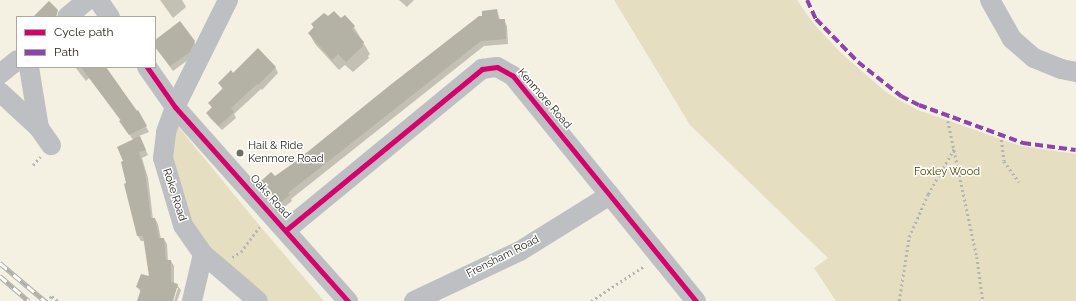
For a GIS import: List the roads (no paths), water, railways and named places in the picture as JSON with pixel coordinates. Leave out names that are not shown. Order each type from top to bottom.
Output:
[{"type":"street","points":[[68,16],[87,0]]},
{"type":"street","points":[[98,0],[109,16]]},
{"type":"street","name":"Roke Road","points":[[228,0],[175,107],[166,132],[163,158],[183,225],[202,254],[258,301]]},
{"type":"street","points":[[990,0],[1012,39],[1034,58],[1061,69],[1076,72]]},
{"type":"street","points":[[0,74],[16,61]]},
{"type":"street","name":"Kenmore Road","points":[[286,230],[482,68],[497,67],[513,76],[696,301]]},
{"type":"street","points":[[29,68],[39,128]]},
{"type":"street","name":"Oaks Road","points":[[148,68],[175,107],[348,301]]},
{"type":"street","points":[[0,92],[39,128],[51,145]]},
{"type":"street","name":"Frensham Road","points":[[414,301],[520,251],[610,195]]},
{"type":"street","points":[[192,301],[202,254]]},
{"type":"railway","points":[[0,263],[45,301]]},
{"type":"railway","points":[[0,276],[29,301]]},
{"type":"place","name":"Hail & Ride Kenmore Road","points":[[240,153]]},
{"type":"park label","name":"Foxley Wood","points":[[947,172]]}]
